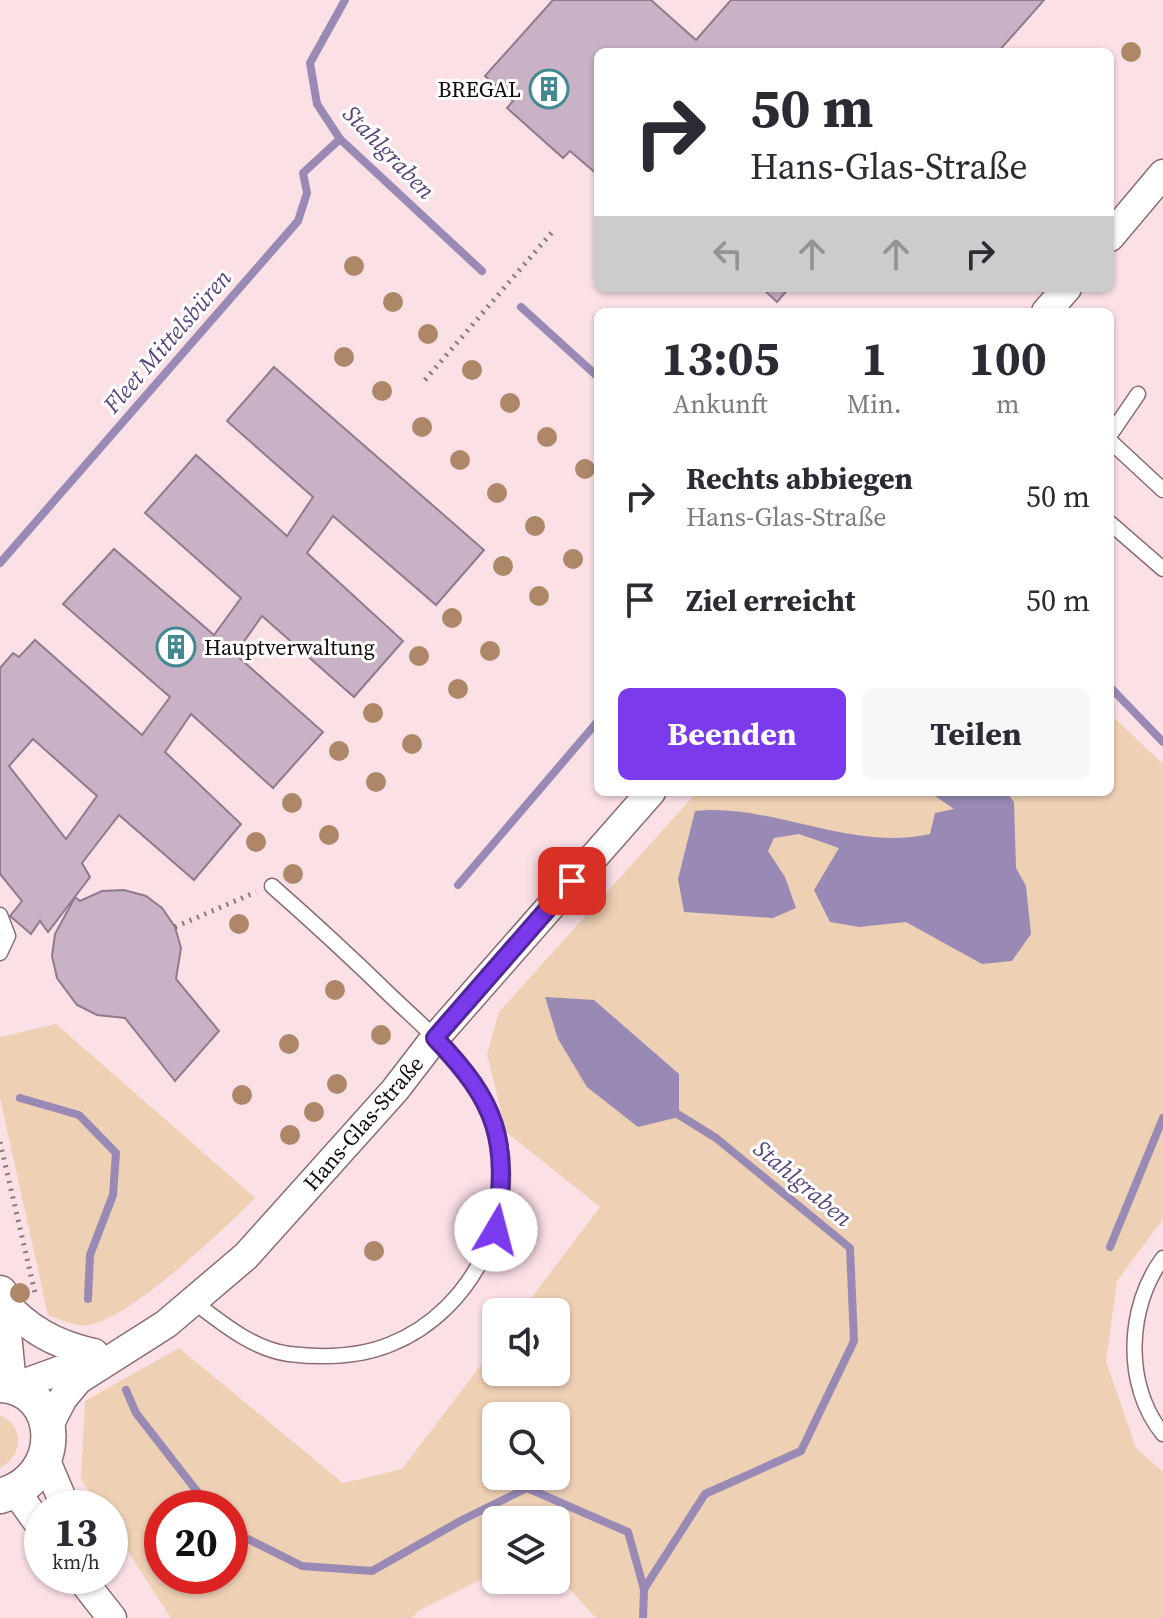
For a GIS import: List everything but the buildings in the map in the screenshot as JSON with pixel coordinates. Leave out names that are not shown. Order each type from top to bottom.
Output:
[{"type":"street","points":[[1114,232],[1163,174]]},
{"type":"street","points":[[1050,308],[1064,292]]},
{"type":"street","name":"Hans-Glas-Straße","points":[[48,1427],[63,1398],[78,1380],[194,1302],[246,1256],[395,1090],[435,1038],[647,796]]},
{"type":"street","points":[[1,1296],[20,1321],[46,1339],[93,1353]]},
{"type":"street","points":[[1,1296],[8,1386],[34,1401],[48,1427],[46,1461],[58,1490]]},
{"type":"street","name":"Hans-Glas-Straße","points":[[8,1386],[64,1369],[194,1302]]},
{"type":"street","points":[[24,1510],[8,1494],[34,1479],[46,1461]]},
{"type":"lane","points":[[1114,429],[1138,394]]},
{"type":"lane","points":[[1114,445],[1163,490]]},
{"type":"lane","points":[[1114,526],[1163,569]]},
{"type":"lane","points":[[194,1302],[237,1335],[286,1354],[340,1357],[392,1344],[437,1317],[473,1278],[496,1230],[503,1177],[495,1125],[472,1077],[435,1038],[272,886]]},
{"type":"lane","points":[[0,915],[8,936],[0,953]]},
{"type":"lane","points":[[1163,1258],[1150,1275],[1137,1310],[1135,1347],[1141,1388],[1163,1434]]},
{"type":"path","points":[[425,380],[553,231]]},
{"type":"path","points":[[175,927],[272,886]]},
{"type":"path","points":[[0,1142],[46,1339]]},
{"type":"shaded area","points":[[1114,718],[1163,764],[1163,1219],[1117,1281],[1106,1361],[1136,1448],[1163,1472],[1163,1618],[596,1618],[570,1589],[570,1506],[482,1506],[482,1579],[418,1611],[412,1618],[171,1618],[155,1594],[248,1594],[248,1490],[144,1490],[144,1576],[128,1552],[128,1490],[88,1490],[81,1479],[85,1401],[179,1348],[343,1483],[402,1469],[482,1363],[482,1386],[570,1386],[570,1298],[532,1298],[600,1207],[506,1132],[487,1054],[499,1012],[693,796],[1114,796]]},
{"type":"shaded area","points":[[935,796],[1009,796],[1014,802],[1016,868],[1026,886],[1031,934],[1012,961],[982,964],[906,922],[859,927],[830,922],[814,890],[839,848],[799,834],[774,838],[768,851],[785,877],[796,908],[773,918],[684,912],[678,879],[695,811],[724,810],[842,833],[901,838],[930,834],[935,813],[954,809]]},
{"type":"shaded area","points":[[545,997],[594,1000],[679,1074],[679,1117],[638,1127],[587,1087],[558,1039]]},
{"type":"shaded area","points":[[56,1024],[255,1198],[152,1290],[107,1319],[89,1325],[73,1324],[48,1315],[0,1098],[0,1037]]},
{"type":"shaded area","points":[[0,1415],[14,1426],[18,1441],[13,1456],[0,1468]]},
{"type":"waterway","name":"Stahlgraben","points":[[345,0],[310,63],[317,104],[340,139],[482,271]]},
{"type":"waterway","name":"Fleet Mittelsbüren","points":[[0,563],[298,221],[307,193],[303,173],[340,139]]},
{"type":"waterway","name":"Stahlgraben","points":[[521,307],[594,373]]},
{"type":"waterway","points":[[1114,691],[1163,742]]},
{"type":"waterway","name":"Stahlgraben","points":[[458,885],[594,726]]},
{"type":"waterway","name":"Fleet Mittelsbüren","points":[[20,1098],[79,1115],[116,1153],[113,1195],[90,1255],[88,1299]]},
{"type":"waterway","name":"Stahlgraben","points":[[644,1589],[705,1494],[801,1451],[854,1341],[850,1248],[716,1138],[671,1110]]},
{"type":"waterway","points":[[1110,1247],[1163,1118]]},
{"type":"waterway","name":"Fleet Mittelsbüren","points":[[126,1390],[136,1413],[196,1490]]},
{"type":"waterway","name":"Fleet Mittelsbüren","points":[[248,1539],[302,1566],[372,1571],[462,1520],[527,1488],[628,1532],[644,1589],[643,1618]]},
{"type":"place","name":"BREGAL","points":[[549,89]]},
{"type":"place","name":"Hauptverwaltung","points":[[176,647]]},
{"type":"route","points":[[496,1230],[503,1177],[495,1125],[472,1077],[435,1038],[572,881]]}]
